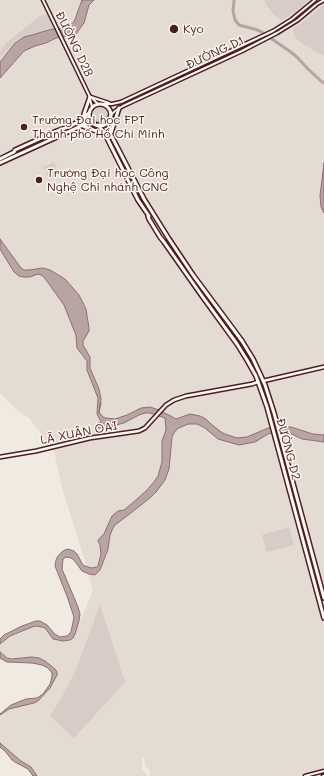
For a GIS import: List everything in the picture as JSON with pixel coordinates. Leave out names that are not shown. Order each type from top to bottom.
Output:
[{"type":"main road","points":[[82,119],[90,97]]},
{"type":"main road","points":[[0,163],[14,152],[59,130],[71,126],[82,119],[89,113],[92,107],[98,104],[103,104],[106,106],[109,110],[110,117],[105,124],[98,125],[90,119],[89,113]]},
{"type":"main road","points":[[111,133],[119,108]]},
{"type":"main road","name":"ĐƯỜNG D2","points":[[110,117],[109,126],[111,133],[131,175],[152,213],[172,245],[214,302],[251,357],[264,383],[274,413],[324,598]]},
{"type":"main road","points":[[0,159],[21,154],[54,138],[94,123]]},
{"type":"main road","name":"ĐƯỜNG D2","points":[[98,125],[105,134],[138,200],[168,248],[227,328],[250,365],[260,386],[271,420],[324,619]]},
{"type":"main road","points":[[83,126],[105,134]]},
{"type":"main road","points":[[144,209],[149,207]]},
{"type":"main road","points":[[168,248],[172,245]]},
{"type":"main road","points":[[202,296],[207,293]]},
{"type":"main road","points":[[258,382],[264,383],[324,367]]},
{"type":"main road","name":"LÃ XUÂN OAI","points":[[0,457],[36,451],[90,438],[139,432],[145,428],[171,401],[258,382]]},
{"type":"main road","points":[[283,466],[288,465]]},
{"type":"street","name":"ĐƯỜNG D2B","points":[[43,0],[90,97],[92,107]]},
{"type":"street","name":"ĐƯỜNG D1","points":[[103,104],[121,102],[273,31],[286,23],[315,0]]},
{"type":"street","name":"ĐƯỜNG D1","points":[[110,117],[119,108],[254,45],[287,27],[324,0]]},
{"type":"street","name":"ĐƯỜNG D2B","points":[[90,97],[98,104]]},
{"type":"street","points":[[90,97],[112,104]]},
{"type":"street","points":[[305,776],[324,771]]},
{"type":"shaded area","points":[[0,0],[324,0],[324,163],[320,196],[321,207],[324,213],[324,776],[150,776],[150,770],[145,766],[144,757],[142,759],[142,769],[147,776],[37,776],[31,767],[21,761],[0,743],[0,715],[9,709],[38,701],[50,688],[57,675],[32,657],[7,658],[0,652],[0,644],[10,636],[36,626],[45,628],[53,639],[60,641],[70,640],[75,634],[93,590],[61,484],[54,451],[30,419],[14,407],[0,393]]},
{"type":"shaded area","points":[[82,0],[94,0],[89,5],[84,23],[76,34],[56,38],[24,51],[0,78],[0,62],[15,43],[24,37],[52,29],[66,28],[74,22]]},
{"type":"shaded area","points":[[264,0],[309,0],[295,12],[281,20],[269,9]]},
{"type":"shaded area","points":[[324,4],[324,56],[301,43],[294,36],[293,28],[302,23]]},
{"type":"shaded area","points":[[42,15],[48,16],[54,27],[17,39],[0,58],[0,52],[7,42]]},
{"type":"shaded area","points":[[99,105],[105,108],[108,114],[105,120],[99,123],[93,120],[90,114],[93,108]]},
{"type":"shaded area","points":[[54,162],[59,175],[49,179],[43,167]]},
{"type":"shaded area","points":[[324,163],[324,213],[321,207],[320,196]]},
{"type":"shaded area","points":[[0,239],[21,268],[24,270],[43,268],[50,270],[65,279],[79,295],[86,309],[89,328],[89,331],[83,341],[83,345],[90,357],[90,368],[99,389],[101,399],[99,412],[103,417],[115,419],[141,408],[150,407],[176,419],[190,414],[200,416],[206,419],[221,432],[237,438],[247,437],[268,428],[282,426],[291,427],[313,434],[324,435],[324,442],[302,439],[287,432],[278,431],[268,434],[255,442],[239,445],[218,439],[205,428],[197,424],[188,424],[177,429],[172,437],[169,469],[165,480],[151,497],[115,525],[110,535],[108,549],[100,570],[95,575],[89,574],[82,571],[71,558],[66,557],[63,559],[62,569],[80,614],[75,634],[70,640],[63,641],[53,639],[45,628],[36,626],[10,636],[0,644],[0,639],[4,635],[36,621],[40,621],[47,625],[60,637],[67,636],[71,632],[74,617],[55,566],[56,560],[63,551],[67,549],[74,551],[77,554],[83,565],[91,568],[98,566],[101,554],[98,540],[104,534],[112,516],[118,511],[124,510],[136,500],[146,491],[158,476],[162,462],[162,441],[166,430],[165,418],[150,413],[145,413],[124,423],[110,427],[98,428],[97,424],[101,422],[97,414],[98,398],[87,370],[87,361],[77,348],[76,335],[64,305],[41,275],[38,274],[30,277],[24,277],[19,276],[14,272],[0,249]]},
{"type":"shaded area","points":[[289,527],[294,545],[267,552],[262,535]]},
{"type":"shaded area","points":[[100,605],[125,682],[74,738],[50,716],[75,672]]},
{"type":"shaded area","points":[[0,652],[7,658],[12,659],[32,657],[39,658],[55,669],[57,675],[50,688],[38,701],[9,709],[0,715],[11,705],[26,699],[37,698],[43,694],[50,684],[52,673],[48,668],[42,665],[7,662],[0,658]]},
{"type":"shaded area","points":[[0,743],[21,761],[31,767],[37,776],[33,776],[28,769],[12,760],[0,747]]},
{"type":"waterway","points":[[234,0],[233,11],[235,20],[239,25],[260,31],[288,50],[324,83]]},
{"type":"waterway","points":[[99,413],[101,403]]},
{"type":"place","name":"Kyo","points":[[174,29]]},
{"type":"place","name":"Trường Đại học FPT Thành phố Hồ Chí Minh","points":[[24,127]]},
{"type":"place","name":"Trường Đại học Công Nghệ Chi nhánh CNC","points":[[39,180]]}]
